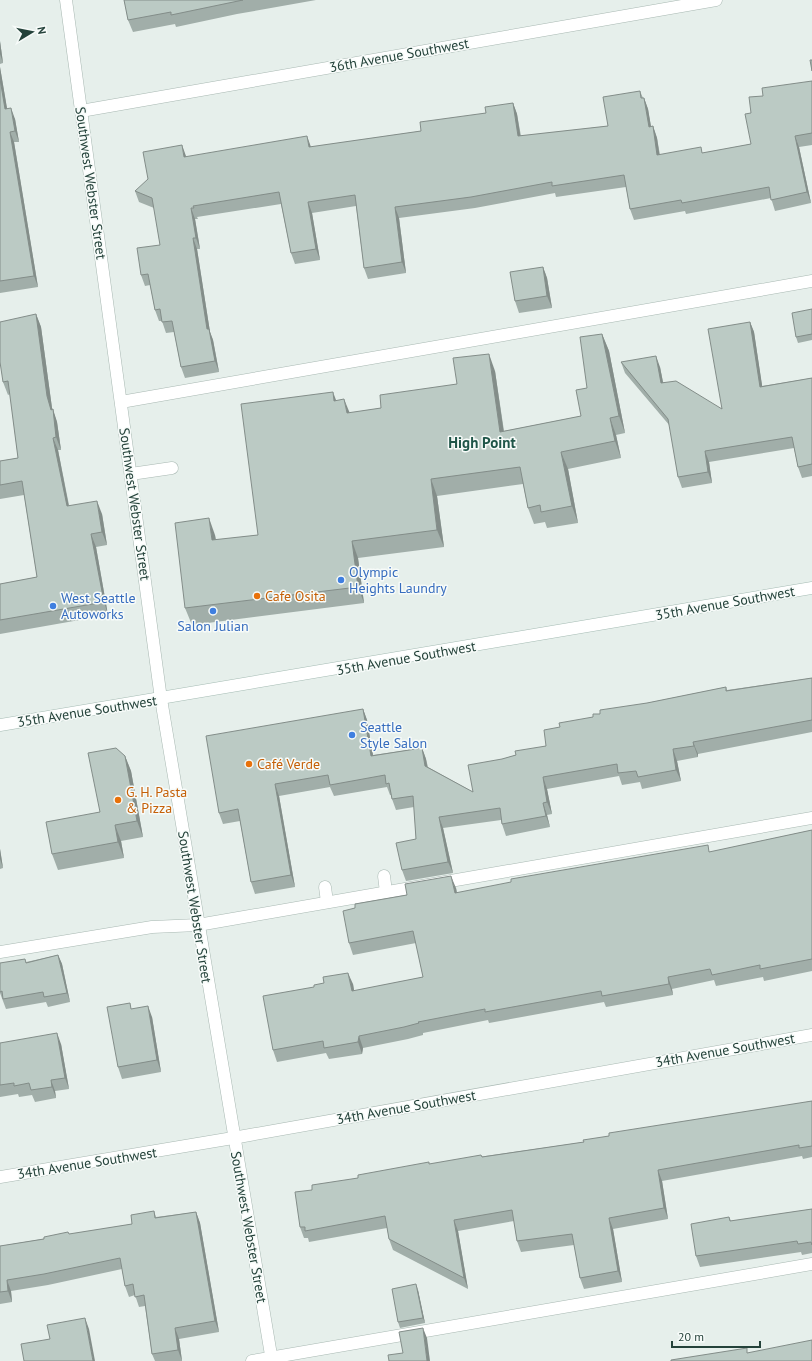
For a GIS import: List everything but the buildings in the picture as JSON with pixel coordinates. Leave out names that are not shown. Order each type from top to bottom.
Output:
[{"type":"street","name":"Southwest Webster Street","points":[[66,0],[161,699],[272,1359]]},
{"type":"street","name":"36th Avenue Southwest","points":[[81,111],[661,4],[716,0]]},
{"type":"street","points":[[121,402],[812,281]]},
{"type":"street","points":[[131,474],[172,468]]},
{"type":"street","name":"35th Avenue Southwest","points":[[0,725],[812,588]]},
{"type":"street","points":[[0,952],[152,926],[198,925],[812,818]]},
{"type":"street","points":[[384,876],[386,892]]},
{"type":"street","points":[[324,887],[327,902]]},
{"type":"street","name":"34th Avenue Southwest","points":[[0,1177],[234,1138],[812,1035]]},
{"type":"street","points":[[252,1361],[272,1359],[812,1264]]},
{"type":"place","name":"Olympic Heights Laundry","points":[[341,580]]},
{"type":"place","name":"Cafe Osita","points":[[257,596]]},
{"type":"place","name":"West Seattle Autoworks","points":[[53,606]]},
{"type":"place","name":"Salon Julian","points":[[213,611]]},
{"type":"place","name":"Seattle Style Salon","points":[[352,735]]},
{"type":"place","name":"Café Verde","points":[[249,764]]},
{"type":"place","name":"G. H. Pasta & Pizza","points":[[118,800]]},
{"type":"district","name":"High Point","points":[[482,442]]}]
